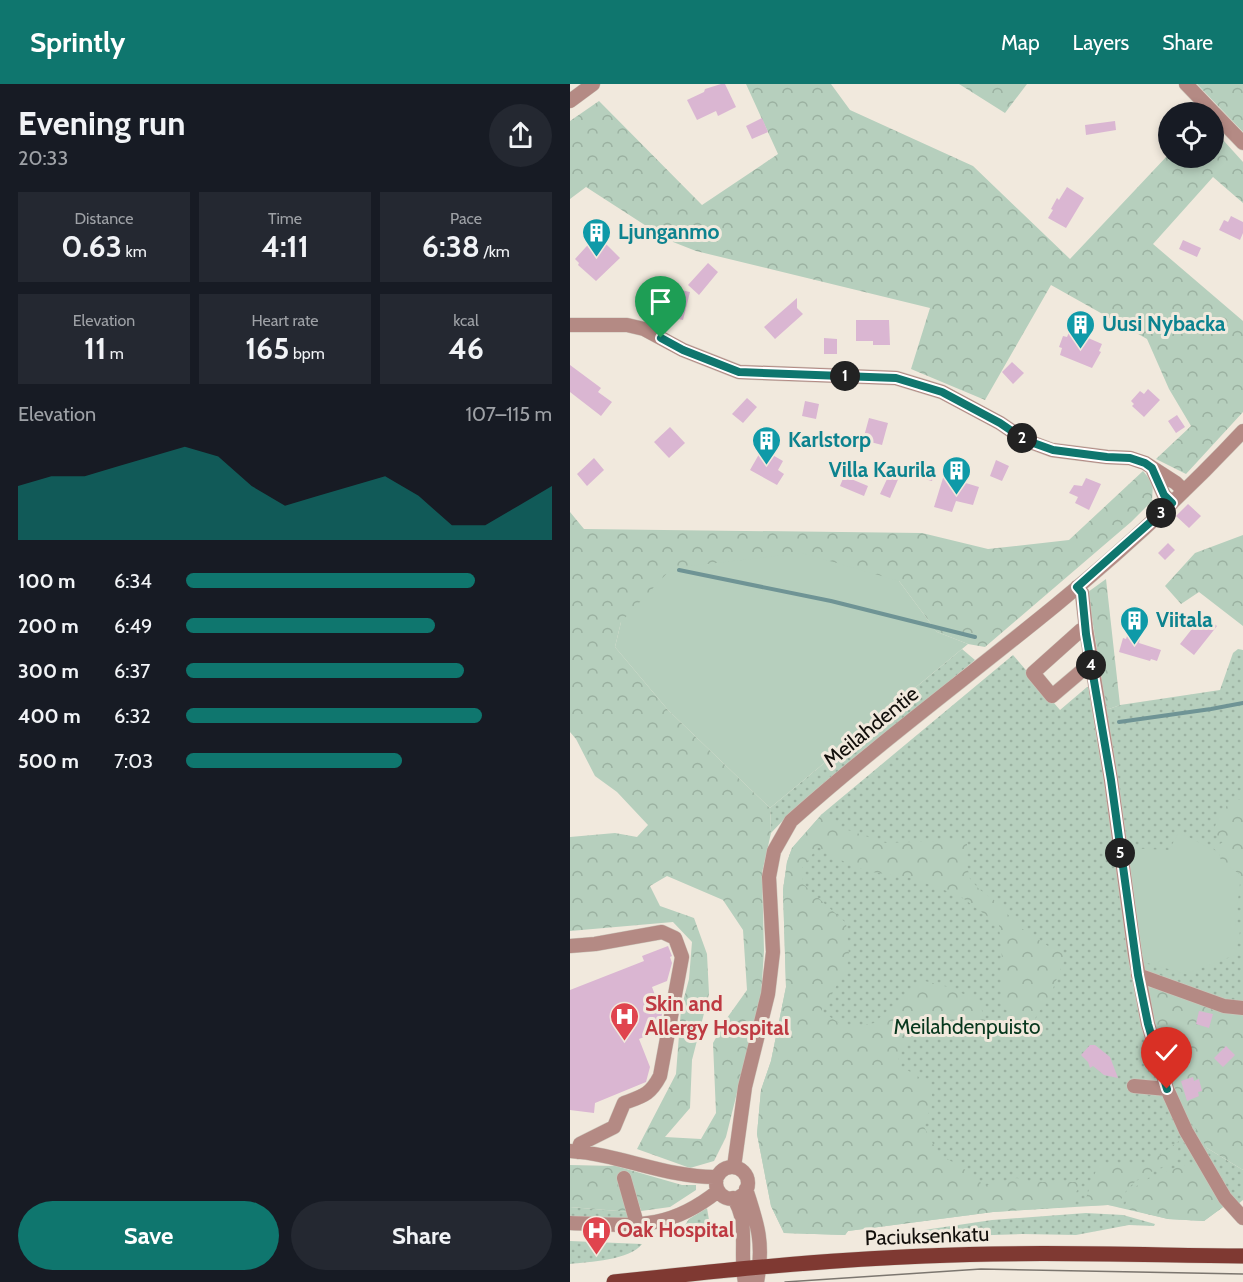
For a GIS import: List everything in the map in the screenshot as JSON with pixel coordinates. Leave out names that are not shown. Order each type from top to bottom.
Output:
[{"type":"main road","name":"Paciuksenkatu","points":[[614,1282],[758,1274],[926,1256],[1097,1254],[1243,1256]]},
{"type":"street","points":[[570,101],[593,84]]},
{"type":"street","points":[[1186,84],[1203,102]]},
{"type":"street","points":[[1224,124],[1243,143]]},
{"type":"street","points":[[570,325],[627,325],[644,328],[683,350],[739,372],[896,378],[942,392],[1000,423],[1025,440],[1053,450],[1130,458],[1145,463],[1176,483],[1184,491]]},
{"type":"street","name":"Meilahdentie","points":[[734,1167],[745,1087],[768,994],[773,952],[769,877],[774,851],[791,821],[1077,587],[1172,503],[1243,431]]},
{"type":"street","points":[[1152,468],[1164,495],[1172,503]]},
{"type":"street","points":[[1077,587],[1082,593],[1138,975],[1148,1024],[1167,1089],[1201,1159],[1225,1198],[1243,1218]]},
{"type":"street","points":[[1086,629],[1081,630],[1033,673],[1052,696],[1085,668],[1092,665]]},
{"type":"street","points":[[570,946],[662,932],[675,938],[682,957],[660,1076],[654,1087],[646,1095],[624,1103],[614,1126],[580,1143],[574,1151],[718,1184]]},
{"type":"street","points":[[1138,975],[1224,1006],[1243,1008]]},
{"type":"street","points":[[1134,1086],[1167,1089]]},
{"type":"street","points":[[570,1223],[659,1223],[675,1218],[702,1204],[718,1184],[723,1169],[734,1167],[746,1175],[746,1189],[761,1238],[758,1274]]},
{"type":"street","points":[[624,1178],[637,1224]]},
{"type":"street","points":[[718,1184],[724,1197],[733,1198],[743,1194],[746,1189]]},
{"type":"street","points":[[733,1198],[739,1206],[741,1215],[743,1275]]},
{"type":"green space","points":[[746,84],[831,84],[850,110],[973,166],[1070,259],[1158,166],[1158,168],[1224,168],[1224,141],[1243,162],[1243,203],[1213,177],[1153,244],[1243,321],[1243,412],[1186,474],[1156,459],[1191,426],[1169,389],[1147,339],[1051,285],[985,400],[911,369],[930,308],[696,251],[668,240],[586,187],[570,199],[570,121],[599,101],[702,205],[778,154]]},
{"type":"green space","points":[[959,84],[1027,84],[1005,113]]},
{"type":"green space","points":[[1197,84],[1243,84],[1243,132],[1224,112],[1224,102],[1214,102]]},
{"type":"green space","points":[[1143,471],[1153,483],[1152,501],[1131,522],[985,647],[968,644],[937,632],[899,581],[621,622],[615,647],[668,710],[770,808],[771,833],[762,873],[764,951],[761,996],[726,1137],[714,1161],[690,1168],[637,1149],[676,1074],[681,1009],[689,979],[692,942],[673,922],[570,931],[570,837],[615,833],[637,837],[648,825],[617,792],[595,776],[570,732],[570,512],[584,529],[922,533],[988,549],[1069,540]],"holes":[[[667,876],[723,900],[743,930],[747,990],[713,1043],[716,1113],[701,1139],[665,1137],[690,1108],[692,1060],[709,994],[707,954],[694,918],[660,906],[650,886]]]},
{"type":"green space","points":[[1243,535],[1243,626],[1199,592],[1181,604],[1165,586],[1195,553]]},
{"type":"green space","points":[[802,553],[899,581],[937,632],[968,644],[770,808],[668,710],[615,647],[621,622],[672,568]]},
{"type":"green space","points":[[1106,579],[1120,705],[1109,709],[1105,702],[1088,592]]},
{"type":"green space","points":[[962,649],[975,660],[791,812],[771,833],[770,808]]},
{"type":"green space","name":"Meilahdenpuisto","points":[[1238,649],[1243,650],[1243,1005],[1146,974],[1156,1029],[1207,1148],[1243,1170],[1243,1200],[1237,1205],[1221,1202],[1223,1207],[1204,1221],[1168,1219],[1108,1205],[993,1212],[848,1231],[845,1235],[784,1233],[771,1206],[757,1134],[761,1090],[771,1061],[786,987],[783,890],[787,862],[792,848],[822,814],[1013,655],[1060,710],[1087,687],[1102,687],[1109,709],[1120,705],[1220,690],[1233,653]]},
{"type":"green space","points":[[1232,800],[1243,800],[1243,885],[1240,884],[1241,875],[1221,862],[1219,853],[1213,848],[1223,842],[1214,832],[1216,822]]},
{"type":"green space","points":[[822,814],[839,827],[886,843],[967,840],[967,866],[970,879],[1021,928],[1066,955],[1052,991],[1031,1025],[1003,1008],[1003,969],[999,925],[960,896],[912,878],[872,872],[850,865],[818,847],[802,868],[803,884],[846,923],[849,955],[846,970],[821,1011],[847,1028],[874,1023],[921,980],[948,987],[981,1002],[985,1018],[1006,1035],[929,1033],[910,1037],[898,1050],[899,1065],[927,1082],[934,1101],[923,1125],[938,1153],[972,1174],[984,1186],[1017,1178],[1031,1182],[1075,1182],[1083,1174],[1068,1207],[993,1212],[848,1231],[845,1235],[784,1233],[771,1206],[757,1134],[761,1090],[771,1061],[786,987],[783,890],[787,862],[792,848]]},
{"type":"green space","points":[[1179,832],[1219,853],[1221,862],[1241,875],[1235,925],[1241,927],[1235,955],[1186,974],[1140,961],[1124,848],[1169,850]]},
{"type":"green space","points":[[1148,987],[1160,988],[1243,1015],[1243,1170],[1207,1148],[1178,1099],[1156,1029]]},
{"type":"green space","points":[[1179,1141],[1177,1161],[1135,1182],[1128,1188],[1118,1206],[1083,1206],[1098,1165],[1148,1164]]},
{"type":"green space","points":[[1198,1162],[1223,1207],[1204,1221],[1168,1219],[1124,1208],[1129,1194],[1141,1183],[1171,1169]]},
{"type":"green space","points":[[570,1165],[616,1166],[682,1185],[696,1185],[696,1190],[670,1207],[641,1211],[630,1175],[619,1174],[630,1212],[570,1207]]},
{"type":"green space","points":[[570,1207],[630,1212],[629,1219],[570,1216]]},
{"type":"green space","points":[[707,1208],[711,1232],[686,1231],[683,1228],[689,1219]]},
{"type":"green space","points":[[1086,1213],[1123,1215],[1155,1224],[1154,1226],[1129,1225],[1076,1235],[1022,1234],[863,1239],[992,1220]]},
{"type":"green space","name":"Oak Hospital","points":[[570,1241],[642,1244],[629,1254],[619,1257],[570,1264]]},
{"type":"building","points":[[725,84],[736,107],[718,116],[716,111],[697,120],[687,100],[704,92],[705,89]]},
{"type":"building","points":[[762,118],[768,132],[752,139],[746,126]]},
{"type":"building","points":[[1115,121],[1116,130],[1086,135],[1085,125]]},
{"type":"building","points":[[1067,187],[1084,198],[1066,228],[1048,218],[1057,198],[1059,200]]},
{"type":"building","points":[[1231,216],[1243,222],[1243,233],[1240,240],[1219,230],[1224,220],[1228,222]]},
{"type":"building","name":"Ljunganmo","points":[[596,236],[620,258],[596,281],[578,265],[575,259]]},
{"type":"building","points":[[1183,240],[1201,248],[1197,257],[1179,249]]},
{"type":"building","points":[[708,263],[718,272],[699,295],[688,285]]},
{"type":"building","points":[[676,289],[690,292],[683,320],[660,315],[662,305],[672,308]]},
{"type":"building","points":[[797,298],[797,308],[803,314],[775,339],[764,327]]},
{"type":"building","points":[[856,320],[889,320],[890,345],[873,345],[873,341],[856,341]]},
{"type":"building","name":"Uusi Nybacka","points":[[1070,330],[1102,344],[1099,351],[1101,352],[1092,368],[1060,355],[1062,348],[1059,347],[1063,336],[1067,337]]},
{"type":"building","points":[[824,338],[837,339],[837,354],[824,354]]},
{"type":"building","points":[[1012,362],[1024,373],[1013,384],[1002,372]]},
{"type":"building","points":[[570,365],[601,388],[598,392],[612,402],[601,416],[570,392]]},
{"type":"building","points":[[1148,389],[1160,400],[1144,417],[1132,406],[1134,404],[1131,401],[1140,391],[1144,394]]},
{"type":"building","points":[[747,398],[757,407],[743,423],[732,414]]},
{"type":"building","points":[[805,401],[819,404],[816,419],[802,416]]},
{"type":"building","points":[[1177,415],[1185,427],[1176,433],[1168,421]]},
{"type":"building","points":[[869,418],[888,423],[882,445],[863,440]]},
{"type":"building","points":[[670,427],[685,443],[669,458],[654,442]]},
{"type":"building","name":"Karlstorp","points":[[762,449],[783,461],[778,470],[784,474],[777,485],[750,470]]},
{"type":"building","points":[[594,458],[604,470],[587,486],[577,474]]},
{"type":"building","points":[[996,460],[1009,466],[1002,481],[990,476]]},
{"type":"building","points":[[894,464],[903,468],[890,498],[880,494]]},
{"type":"building","points":[[920,467],[935,471],[932,481],[917,477]]},
{"type":"building","points":[[844,476],[868,486],[864,496],[840,486]]},
{"type":"building","name":"Villa Kaurila","points":[[954,476],[959,481],[979,487],[973,505],[956,501],[952,512],[934,507],[943,478]]},
{"type":"building","points":[[1086,478],[1101,484],[1089,510],[1075,503],[1078,497],[1069,493],[1074,485],[1082,486]]},
{"type":"building","points":[[1188,504],[1201,516],[1189,528],[1176,516]]},
{"type":"building","points":[[1168,543],[1175,550],[1165,560],[1158,553]]},
{"type":"building","points":[[1203,615],[1217,626],[1194,655],[1180,644]]},
{"type":"building","name":"Viitala","points":[[1127,636],[1140,639],[1139,643],[1161,650],[1157,661],[1119,652],[1123,638],[1126,639]]},
{"type":"building","points":[[668,946],[672,963],[667,981],[652,987],[662,1014],[658,1031],[639,1039],[650,1067],[646,1082],[595,1103],[594,1113],[570,1110],[570,990],[644,961],[642,956]]},
{"type":"building","points":[[1199,1011],[1213,1014],[1209,1028],[1196,1024]]},
{"type":"building","points":[[1090,1045],[1095,1045],[1110,1057],[1118,1078],[1104,1075],[1093,1066],[1090,1068],[1081,1055]]},
{"type":"building","points":[[1226,1046],[1235,1055],[1223,1067],[1214,1058]]},
{"type":"building","points":[[1193,1077],[1194,1081],[1199,1079],[1202,1091],[1198,1092],[1199,1096],[1187,1101],[1181,1081]]},
{"type":"waterway","points":[[679,570],[831,601],[975,637]]},
{"type":"waterway","points":[[1119,722],[1243,703]]},
{"type":"tram line","points":[[785,1282],[981,1269],[1243,1274]]},
{"type":"place","name":"Ljunganmo","points":[[597,258]]},
{"type":"place","name":"Uusi Nybacka","points":[[1081,350]]},
{"type":"place","name":"Karlstorp","points":[[767,466]]},
{"type":"place","name":"Villa Kaurila","points":[[957,496]]},
{"type":"place","name":"Viitala","points":[[1135,646]]},
{"type":"place","name":"Skin and Allergy Hospital","points":[[624,1042]]},
{"type":"place","name":"Oak Hospital","points":[[596,1256]]},
{"type":"route","points":[[661,338],[683,350],[739,372],[896,378],[942,392],[1000,423],[1025,440],[1053,450],[1130,458],[1152,468],[1164,495],[1172,503],[1077,587],[1082,593],[1086,634],[1111,780],[1138,975],[1148,1024],[1167,1089]]}]
